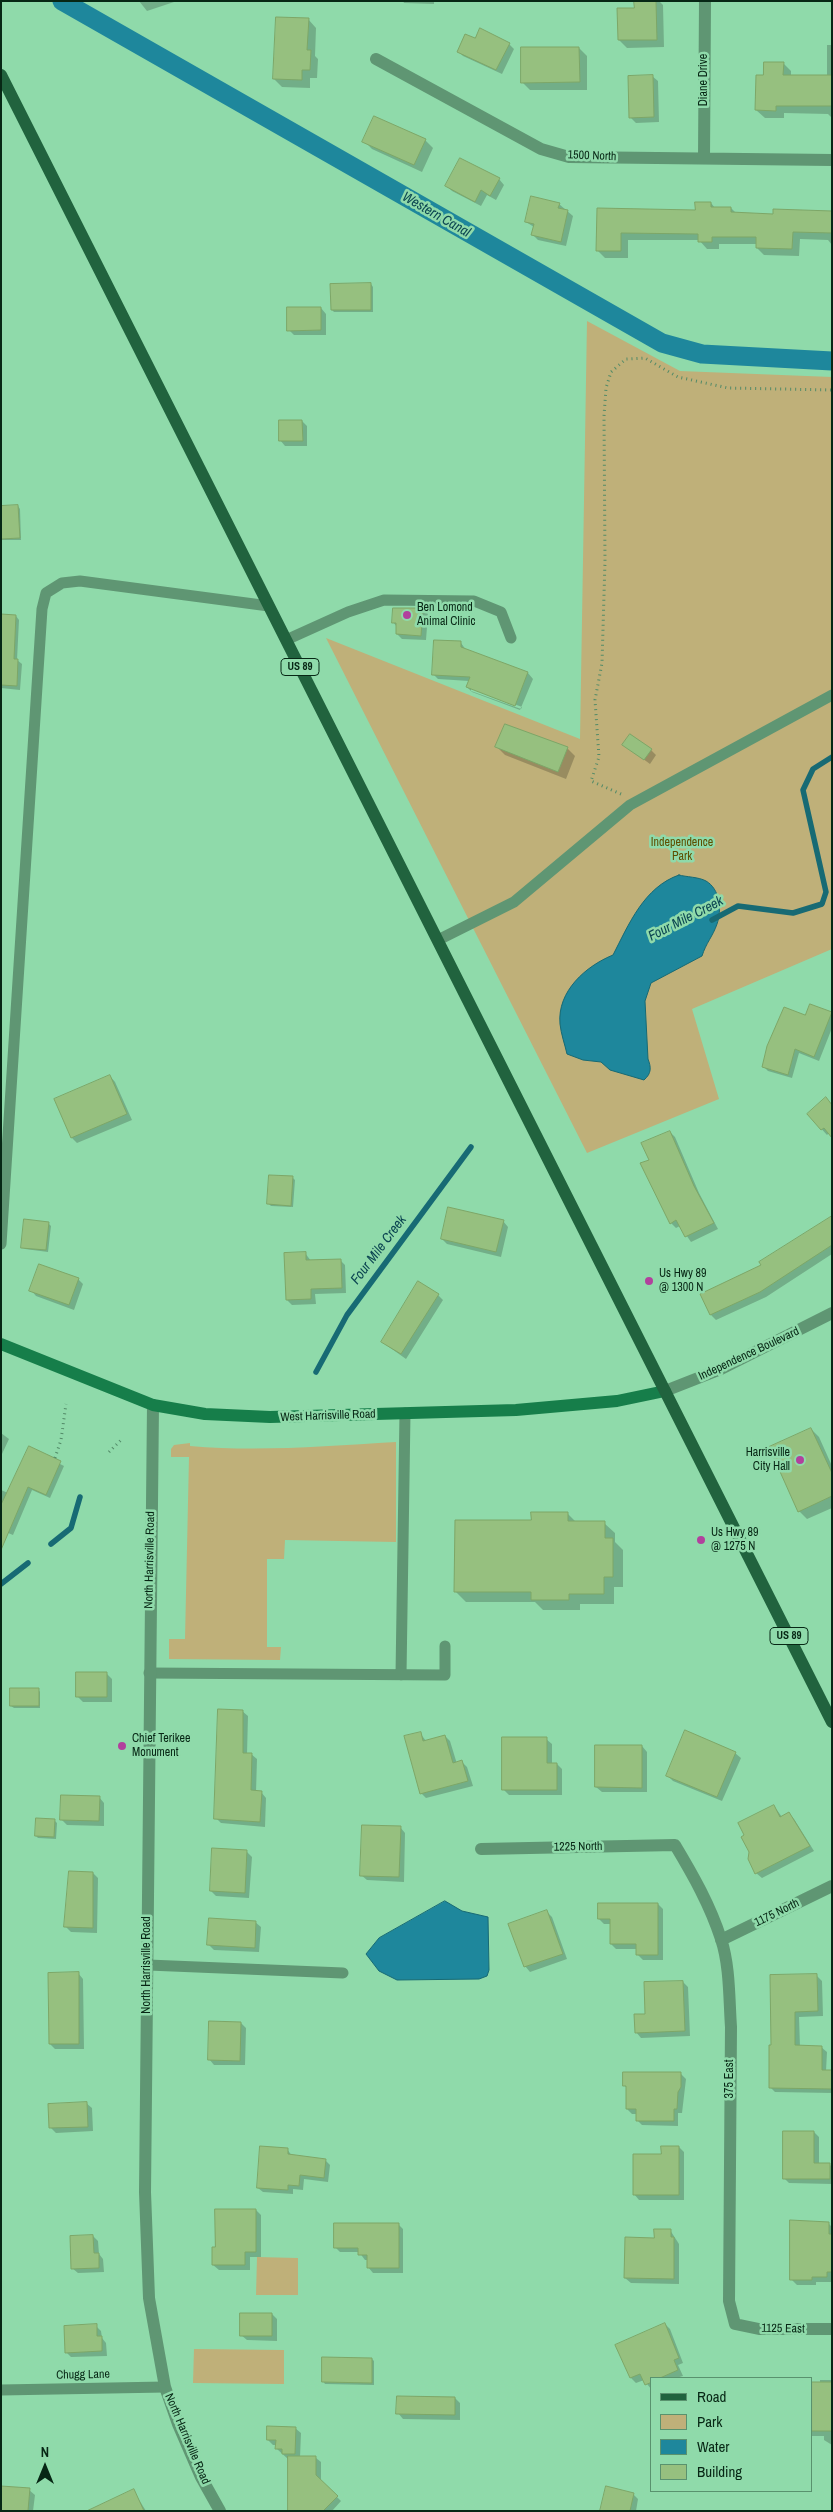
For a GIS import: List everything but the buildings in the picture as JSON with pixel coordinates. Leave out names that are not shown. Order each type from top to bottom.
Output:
[{"type":"main road","name":"US 89","points":[[1,75],[832,1722]]},
{"type":"main road","name":"West Harrisville Road","points":[[1,1344],[152,1405],[205,1414],[270,1417],[516,1410],[616,1402],[665,1391]]},
{"type":"street","name":"Diane Drive","points":[[704,158],[705,1]]},
{"type":"street","name":"1500 North","points":[[376,59],[541,149],[569,157],[832,160]]},
{"type":"street","name":"Independence Boulevard","points":[[665,1391],[722,1369],[832,1313]]},
{"type":"street","name":"North Harrisville Road","points":[[152,1405],[145,2192],[149,2298],[165,2387],[194,2459],[220,2511]]},
{"type":"street","name":"1225 North","points":[[481,1849],[675,1845]]},
{"type":"street","name":"375 East","points":[[675,1845],[702,1890],[722,1940],[728,1984],[731,2027],[729,2301],[735,2324]]},
{"type":"street","name":"1175 North","points":[[722,1940],[832,1886]]},
{"type":"street","name":"1125 East","points":[[735,2324],[759,2329],[832,2329]]},
{"type":"lane","points":[[1,1244],[42,609],[46,593],[62,583],[80,581],[269,606]]},
{"type":"lane","points":[[286,640],[348,612],[384,600],[474,601],[501,612],[511,638]]},
{"type":"lane","points":[[438,940],[514,902],[630,805],[832,695]]},
{"type":"lane","points":[[401,1675],[405,1414]]},
{"type":"lane","points":[[149,1673],[445,1675],[445,1646]]},
{"type":"lane","points":[[148,1965],[343,1972]]},
{"type":"lane","name":"Chugg Lane","points":[[1,2390],[165,2387]]},
{"type":"path","points":[[591,781],[599,757],[595,700],[602,663],[605,561],[604,416],[606,388],[611,372],[626,359],[645,358],[678,377],[728,388],[832,390]]},
{"type":"path","points":[[55,1458],[61,1440],[66,1404]]},
{"type":"path","points":[[109,1452],[123,1438]]},
{"type":"green space","name":"Independence Park","points":[[587,321],[680,371],[832,377],[832,949],[692,1009],[719,1099],[587,1153],[326,638],[580,739]]},
{"type":"green space","points":[[396,1442],[396,1542],[285,1540],[284,1559],[267,1559],[267,1647],[281,1647],[280,1660],[169,1659],[169,1639],[185,1639],[189,1457],[171,1457],[171,1449],[174,1445],[190,1443],[190,1446],[216,1448],[267,1448]]},
{"type":"green space","points":[[257,2257],[298,2258],[298,2295],[256,2295]]},
{"type":"green space","points":[[194,2349],[284,2350],[284,2384],[193,2383]]},
{"type":"water","points":[[679,875],[700,879],[711,885],[719,900],[719,918],[702,956],[651,983],[645,1001],[650,1072],[644,1080],[610,1070],[601,1062],[583,1060],[567,1054],[560,1024],[560,1012],[568,991],[584,973],[613,955],[632,919],[647,897],[656,888]]},
{"type":"water","points":[[445,1901],[462,1911],[488,1917],[489,1970],[487,1976],[479,1979],[397,1980],[379,1971],[366,1954],[379,1938]]},
{"type":"waterway","name":"Western Canal","points":[[62,1],[662,343],[702,354],[832,361]]},
{"type":"waterway","name":"Four Mile Creek","points":[[712,920],[738,906],[793,913],[822,904],[826,892],[803,790],[813,769],[832,757]]},
{"type":"waterway","name":"Four Mile Creek","points":[[316,1372],[347,1315],[471,1147]]},
{"type":"waterway","name":"Four Mile Creek","points":[[51,1544],[71,1528],[80,1497]]},
{"type":"waterway","name":"Four Mile Creek","points":[[1,1584],[28,1563]]},
{"type":"place","name":"Ben Lomond Animal Clinic","points":[[407,615]]},
{"type":"place","name":"Us Hwy 89 @ 1300 N","points":[[649,1281]]},
{"type":"place","name":"Harrisville City Hall","points":[[800,1460]]},
{"type":"place","name":"Us Hwy 89 @ 1275 N","points":[[701,1540]]},
{"type":"place","name":"Chief Terikee Monument","points":[[122,1746]]}]
